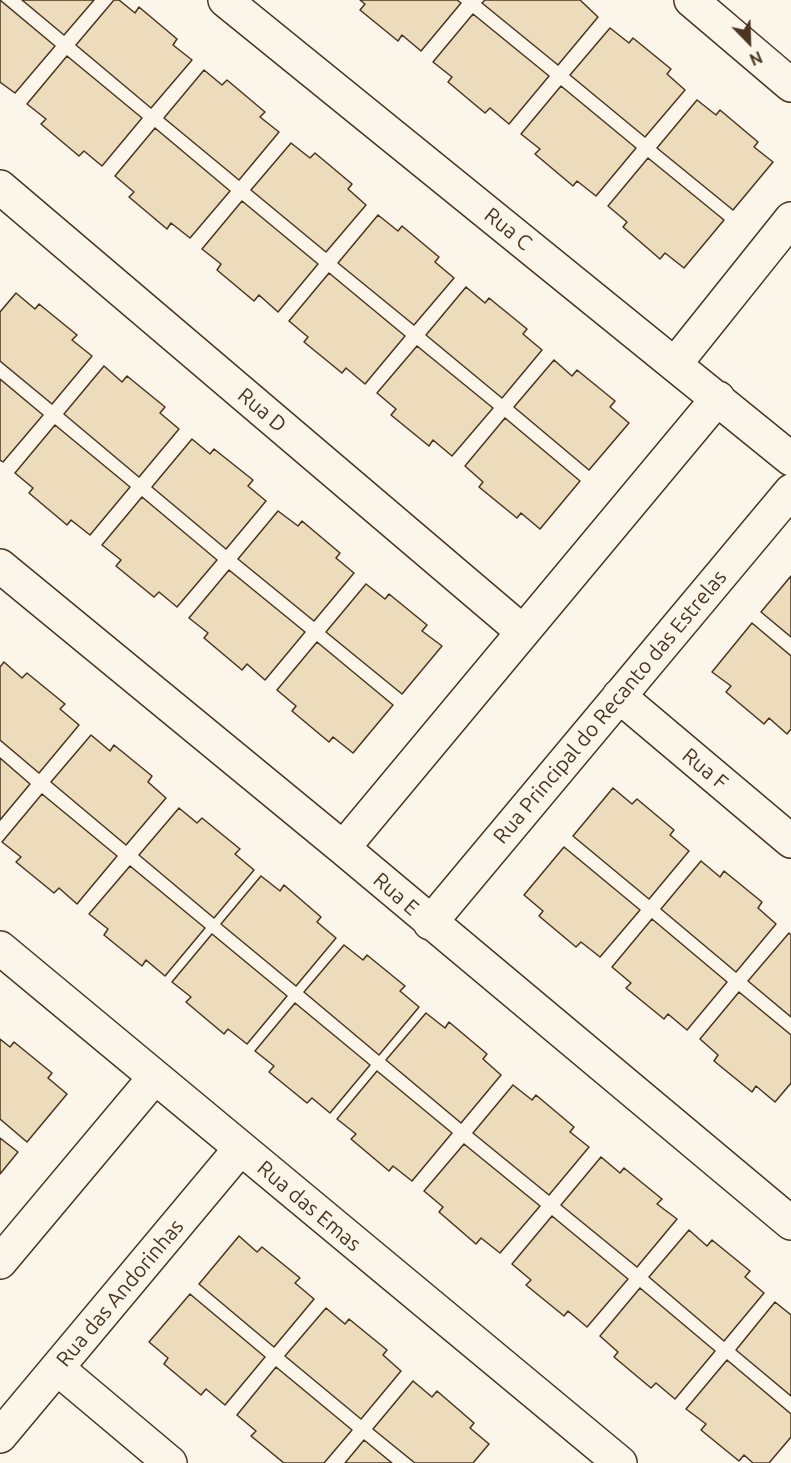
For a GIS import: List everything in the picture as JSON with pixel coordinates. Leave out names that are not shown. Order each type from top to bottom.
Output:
[{"type":"street","name":"Rua C","points":[[225,0],[791,459]]},
{"type":"street","points":[[691,0],[791,85]]},
{"type":"street","name":"Rua D","points":[[0,187],[523,632]]},
{"type":"street","points":[[675,364],[791,219]]},
{"type":"street","points":[[343,848],[718,398]]},
{"type":"street","name":"Rua Principal do Recanto das Estrelas","points":[[430,923],[791,491]]},
{"type":"street","name":"Rua E","points":[[0,566],[343,848],[791,1223]]},
{"type":"street","name":"Rua F","points":[[619,696],[791,841]]},
{"type":"street","name":"Rua das Emas","points":[[0,948],[620,1463]]},
{"type":"street","points":[[0,1262],[155,1077]]},
{"type":"street","name":"Rua das Andorinhas","points":[[0,1436],[240,1149]]},
{"type":"street","points":[[57,1368],[170,1463]]},
{"type":"building","points":[[0,0],[55,46],[15,93],[0,82]]},
{"type":"building","points":[[22,0],[94,0],[64,35]]},
{"type":"building","points":[[114,0],[119,0],[135,13],[139,7],[177,39],[173,45],[192,60],[151,108],[76,45]]},
{"type":"building","points":[[360,0],[457,0],[461,3],[421,51],[402,35],[398,41],[360,10],[365,4]]},
{"type":"building","points":[[485,0],[580,0],[598,17],[558,65],[482,3]]},
{"type":"building","points":[[473,14],[549,76],[509,124],[490,108],[485,113],[448,82],[452,77],[433,62]]},
{"type":"building","points":[[610,28],[629,43],[633,38],[671,69],[667,74],[685,90],[645,137],[570,75]]},
{"type":"building","points":[[67,56],[142,118],[102,166],[84,151],[79,156],[41,124],[46,119],[27,104]]},
{"type":"building","points":[[204,70],[222,85],[227,80],[265,112],[260,117],[279,132],[239,180],[164,118]]},
{"type":"building","points":[[561,86],[636,148],[596,196],[577,181],[573,186],[535,154],[540,149],[521,134]]},
{"type":"building","points":[[697,100],[716,115],[720,110],[758,142],[754,147],[773,162],[733,210],[657,148]]},
{"type":"building","points":[[155,128],[230,191],[190,238],[171,223],[167,229],[129,197],[134,192],[115,176]]},
{"type":"building","points":[[291,143],[310,158],[315,153],[352,184],[348,189],[366,205],[326,252],[251,190]]},
{"type":"building","points":[[648,158],[724,220],[684,268],[665,253],[660,259],[623,227],[627,222],[608,206]]},
{"type":"building","points":[[242,201],[318,264],[278,312],[259,295],[254,301],[217,270],[221,264],[202,249]]},
{"type":"building","points":[[378,215],[398,231],[402,226],[439,257],[435,262],[454,278],[414,325],[338,263]]},
{"type":"building","points":[[329,273],[405,336],[365,384],[346,368],[342,373],[304,342],[308,337],[289,321]]},
{"type":"building","points":[[466,287],[485,303],[489,298],[527,329],[523,334],[542,350],[502,398],[426,335]]},
{"type":"building","points":[[16,293],[35,309],[39,304],[77,335],[72,340],[92,356],[52,404],[0,361],[0,312]]},
{"type":"building","points":[[417,346],[493,408],[452,456],[433,440],[429,446],[391,415],[396,409],[377,393]]},
{"type":"building","points":[[554,360],[572,376],[577,370],[615,401],[610,407],[629,423],[589,470],[514,407]]},
{"type":"building","points":[[104,366],[122,382],[127,376],[165,407],[160,413],[179,429],[139,477],[64,414]]},
{"type":"building","points":[[0,379],[43,415],[3,462],[0,460]]},
{"type":"building","points":[[505,418],[580,481],[540,529],[521,513],[517,518],[479,487],[483,482],[465,466]]},
{"type":"building","points":[[55,425],[130,487],[90,535],[71,520],[67,525],[29,493],[33,488],[15,473]]},
{"type":"building","points":[[192,439],[210,454],[214,449],[253,480],[248,486],[266,501],[226,549],[152,487]]},
{"type":"building","points":[[142,497],[217,560],[177,607],[159,592],[154,597],[116,566],[121,560],[102,545]]},
{"type":"building","points":[[278,511],[298,526],[302,521],[340,553],[336,558],[354,573],[314,621],[238,559]]},
{"type":"building","points":[[229,570],[305,632],[265,680],[247,664],[242,670],[204,638],[208,633],[189,618]]},
{"type":"building","points":[[791,576],[791,637],[761,612]]},
{"type":"building","points":[[366,584],[385,599],[389,594],[427,625],[422,631],[442,646],[402,694],[326,632]]},
{"type":"building","points":[[752,623],[791,656],[791,729],[787,734],[769,718],[764,724],[726,692],[731,686],[712,672]]},
{"type":"building","points":[[317,642],[393,705],[353,753],[333,737],[329,742],[292,711],[296,706],[277,690]]},
{"type":"building","points":[[4,662],[22,678],[27,673],[65,704],[60,709],[79,725],[39,773],[0,740],[0,667]]},
{"type":"building","points":[[91,735],[110,751],[114,745],[152,776],[148,782],[166,798],[126,845],[51,782]]},
{"type":"building","points":[[0,758],[30,784],[0,820]]},
{"type":"building","points":[[613,788],[632,804],[637,799],[674,830],[670,835],[689,851],[649,899],[573,836]]},
{"type":"building","points":[[42,794],[117,856],[77,904],[59,888],[54,893],[16,862],[21,857],[2,842]]},
{"type":"building","points":[[179,808],[197,823],[202,818],[240,849],[235,854],[254,870],[214,918],[139,855]]},
{"type":"building","points":[[564,847],[640,910],[600,957],[581,942],[576,947],[539,916],[543,911],[524,895]]},
{"type":"building","points":[[701,861],[720,877],[724,871],[762,902],[758,908],[776,924],[736,972],[661,909]]},
{"type":"building","points":[[130,866],[205,928],[165,976],[146,960],[142,966],[104,935],[108,929],[89,914]]},
{"type":"building","points":[[261,876],[280,891],[284,885],[321,917],[317,922],[336,938],[296,986],[221,924]]},
{"type":"building","points":[[652,919],[727,982],[687,1030],[668,1014],[664,1019],[626,988],[631,983],[612,967]]},
{"type":"building","points":[[789,933],[791,935],[791,1017],[748,981]]},
{"type":"building","points":[[212,934],[287,996],[247,1044],[228,1029],[224,1034],[186,1002],[191,997],[172,982]]},
{"type":"building","points":[[344,945],[363,960],[367,955],[405,986],[400,991],[419,1007],[379,1055],[304,992]]},
{"type":"building","points":[[739,992],[791,1035],[791,1083],[775,1102],[756,1086],[752,1092],[714,1061],[718,1055],[700,1039]]},
{"type":"building","points":[[295,1003],[370,1065],[330,1113],[312,1098],[307,1103],[269,1072],[274,1066],[255,1051]]},
{"type":"building","points":[[426,1013],[445,1028],[449,1022],[487,1054],[483,1059],[501,1075],[461,1123],[386,1060]]},
{"type":"building","points":[[0,1039],[10,1047],[14,1042],[52,1073],[48,1078],[67,1094],[27,1142],[0,1119]]},
{"type":"building","points":[[377,1071],[452,1133],[412,1181],[393,1166],[389,1171],[351,1139],[356,1134],[337,1119]]},
{"type":"building","points":[[513,1085],[532,1100],[536,1095],[574,1127],[570,1132],[589,1147],[549,1195],[473,1133]]},
{"type":"building","points":[[0,1138],[18,1152],[0,1174]]},
{"type":"building","points":[[464,1144],[540,1206],[500,1253],[481,1238],[476,1244],[439,1212],[443,1207],[424,1191]]},
{"type":"building","points":[[601,1157],[620,1173],[624,1168],[662,1199],[657,1204],[677,1219],[637,1267],[561,1205]]},
{"type":"building","points":[[552,1216],[628,1279],[587,1327],[568,1311],[564,1316],[526,1285],[531,1280],[512,1264]]},
{"type":"building","points":[[689,1230],[707,1246],[712,1240],[750,1271],[745,1277],[764,1293],[724,1341],[649,1277]]},
{"type":"building","points":[[239,1236],[257,1252],[262,1247],[300,1278],[295,1283],[314,1299],[274,1347],[199,1284]]},
{"type":"building","points":[[640,1288],[715,1351],[675,1399],[656,1383],[651,1388],[614,1357],[618,1352],[600,1336]]},
{"type":"building","points":[[190,1294],[265,1357],[225,1405],[206,1389],[201,1395],[164,1364],[168,1358],[149,1342]]},
{"type":"building","points":[[775,1302],[791,1315],[791,1396],[736,1350]]},
{"type":"building","points":[[326,1308],[345,1324],[349,1319],[387,1350],[383,1355],[401,1371],[361,1419],[285,1356]]},
{"type":"building","points":[[727,1360],[791,1414],[791,1437],[769,1463],[753,1463],[744,1455],[739,1461],[701,1430],[706,1424],[686,1409]]},
{"type":"building","points":[[276,1367],[352,1430],[324,1463],[284,1463],[251,1436],[256,1431],[237,1415]]},
{"type":"building","points":[[413,1381],[432,1397],[437,1391],[474,1423],[470,1428],[489,1444],[473,1463],[415,1463],[373,1429]]},
{"type":"building","points":[[364,1440],[392,1463],[345,1463]]}]
